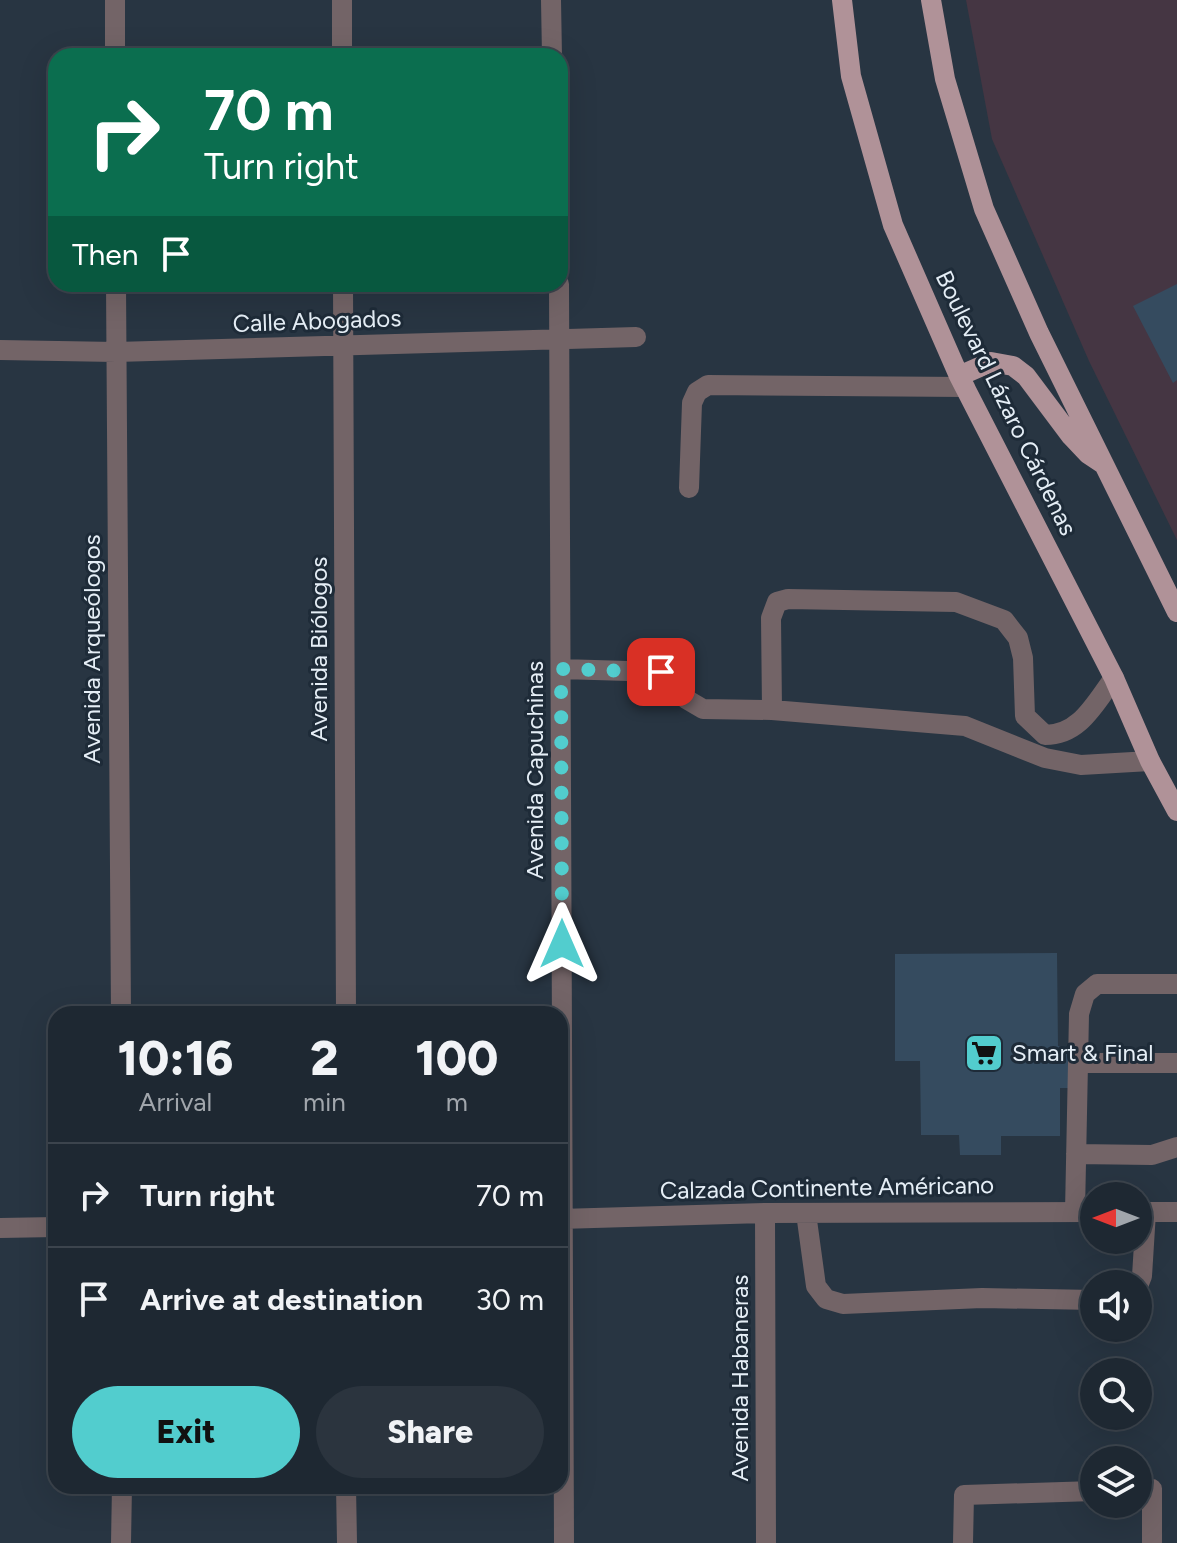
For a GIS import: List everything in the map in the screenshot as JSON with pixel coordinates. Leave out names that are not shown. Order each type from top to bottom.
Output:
[{"type":"main road","name":"Boulevard Lázaro Cárdenas","points":[[842,0],[851,76],[893,225],[962,382],[1114,678],[1150,761],[1177,811]]},
{"type":"main road","points":[[931,0],[945,79],[984,209],[1039,333],[1174,601]]},
{"type":"main road","points":[[962,382],[991,362],[1013,366],[1026,376],[1071,436],[1088,454],[1107,466]]},
{"type":"street","points":[[115,0],[115,48]]},
{"type":"street","points":[[342,0],[342,48]]},
{"type":"street","points":[[551,0],[552,48]]},
{"type":"street","name":"Avenida Arqueólogos","points":[[116,292],[121,1006]]},
{"type":"street","name":"Avenida Biólogos","points":[[343,292],[346,1006]]},
{"type":"street","name":"Avenida Capuchinas","points":[[559,292],[561,1006]]},
{"type":"street","name":"Calle Abogados","points":[[0,350],[116,352],[636,337]]},
{"type":"street","points":[[689,488],[692,403],[697,392],[708,385],[962,382]]},
{"type":"street","points":[[772,710],[771,618],[777,602],[788,599],[956,602],[1004,620],[1018,638],[1023,658],[1025,716],[1045,735],[1061,735],[1079,724],[1114,678]]},
{"type":"street","points":[[561,669],[661,672],[680,680],[686,699],[703,709],[772,710],[965,726],[1045,758],[1081,765],[1150,761]]},
{"type":"street","points":[[1080,1183],[1076,1154],[1079,1014],[1085,994],[1097,984],[1177,984]]},
{"type":"street","points":[[1078,1063],[1177,1063]]},
{"type":"street","points":[[1076,1154],[1152,1155],[1177,1147]]},
{"type":"street","name":"Calzada Continente Américano","points":[[568,1219],[765,1213],[1080,1212]]},
{"type":"street","points":[[1152,1212],[1177,1212]]},
{"type":"street","name":"Avenida Habaneras","points":[[765,1213],[766,1543]]},
{"type":"street","points":[[806,1213],[816,1286],[826,1299],[843,1304],[982,1298],[1080,1300]]},
{"type":"street","points":[[0,1228],[48,1227]]},
{"type":"street","points":[[963,1543],[964,1495],[1080,1491]]},
{"type":"street","points":[[121,1543],[122,1494]]},
{"type":"street","points":[[346,1494],[347,1543]]},
{"type":"street","name":"Avenida Capuchinas","points":[[564,1494],[564,1543]]},
{"type":"street","points":[[1149,1518],[1152,1543]]},
{"type":"shaded area","points":[[966,0],[1177,0],[1177,540],[1089,361],[992,139]]},
{"type":"building","points":[[1177,284],[1177,380],[1173,383],[1133,306]]},
{"type":"building","name":"Smart & Final","points":[[1057,953],[1058,1046],[1073,1046],[1073,1088],[1060,1088],[1060,1136],[1001,1136],[1001,1155],[960,1155],[959,1135],[921,1135],[920,1061],[895,1061],[895,954]]},
{"type":"place","name":"Smart & Final","points":[[984,1053]]},
{"type":"route","points":[[562,944],[561,669],[661,672]]}]
